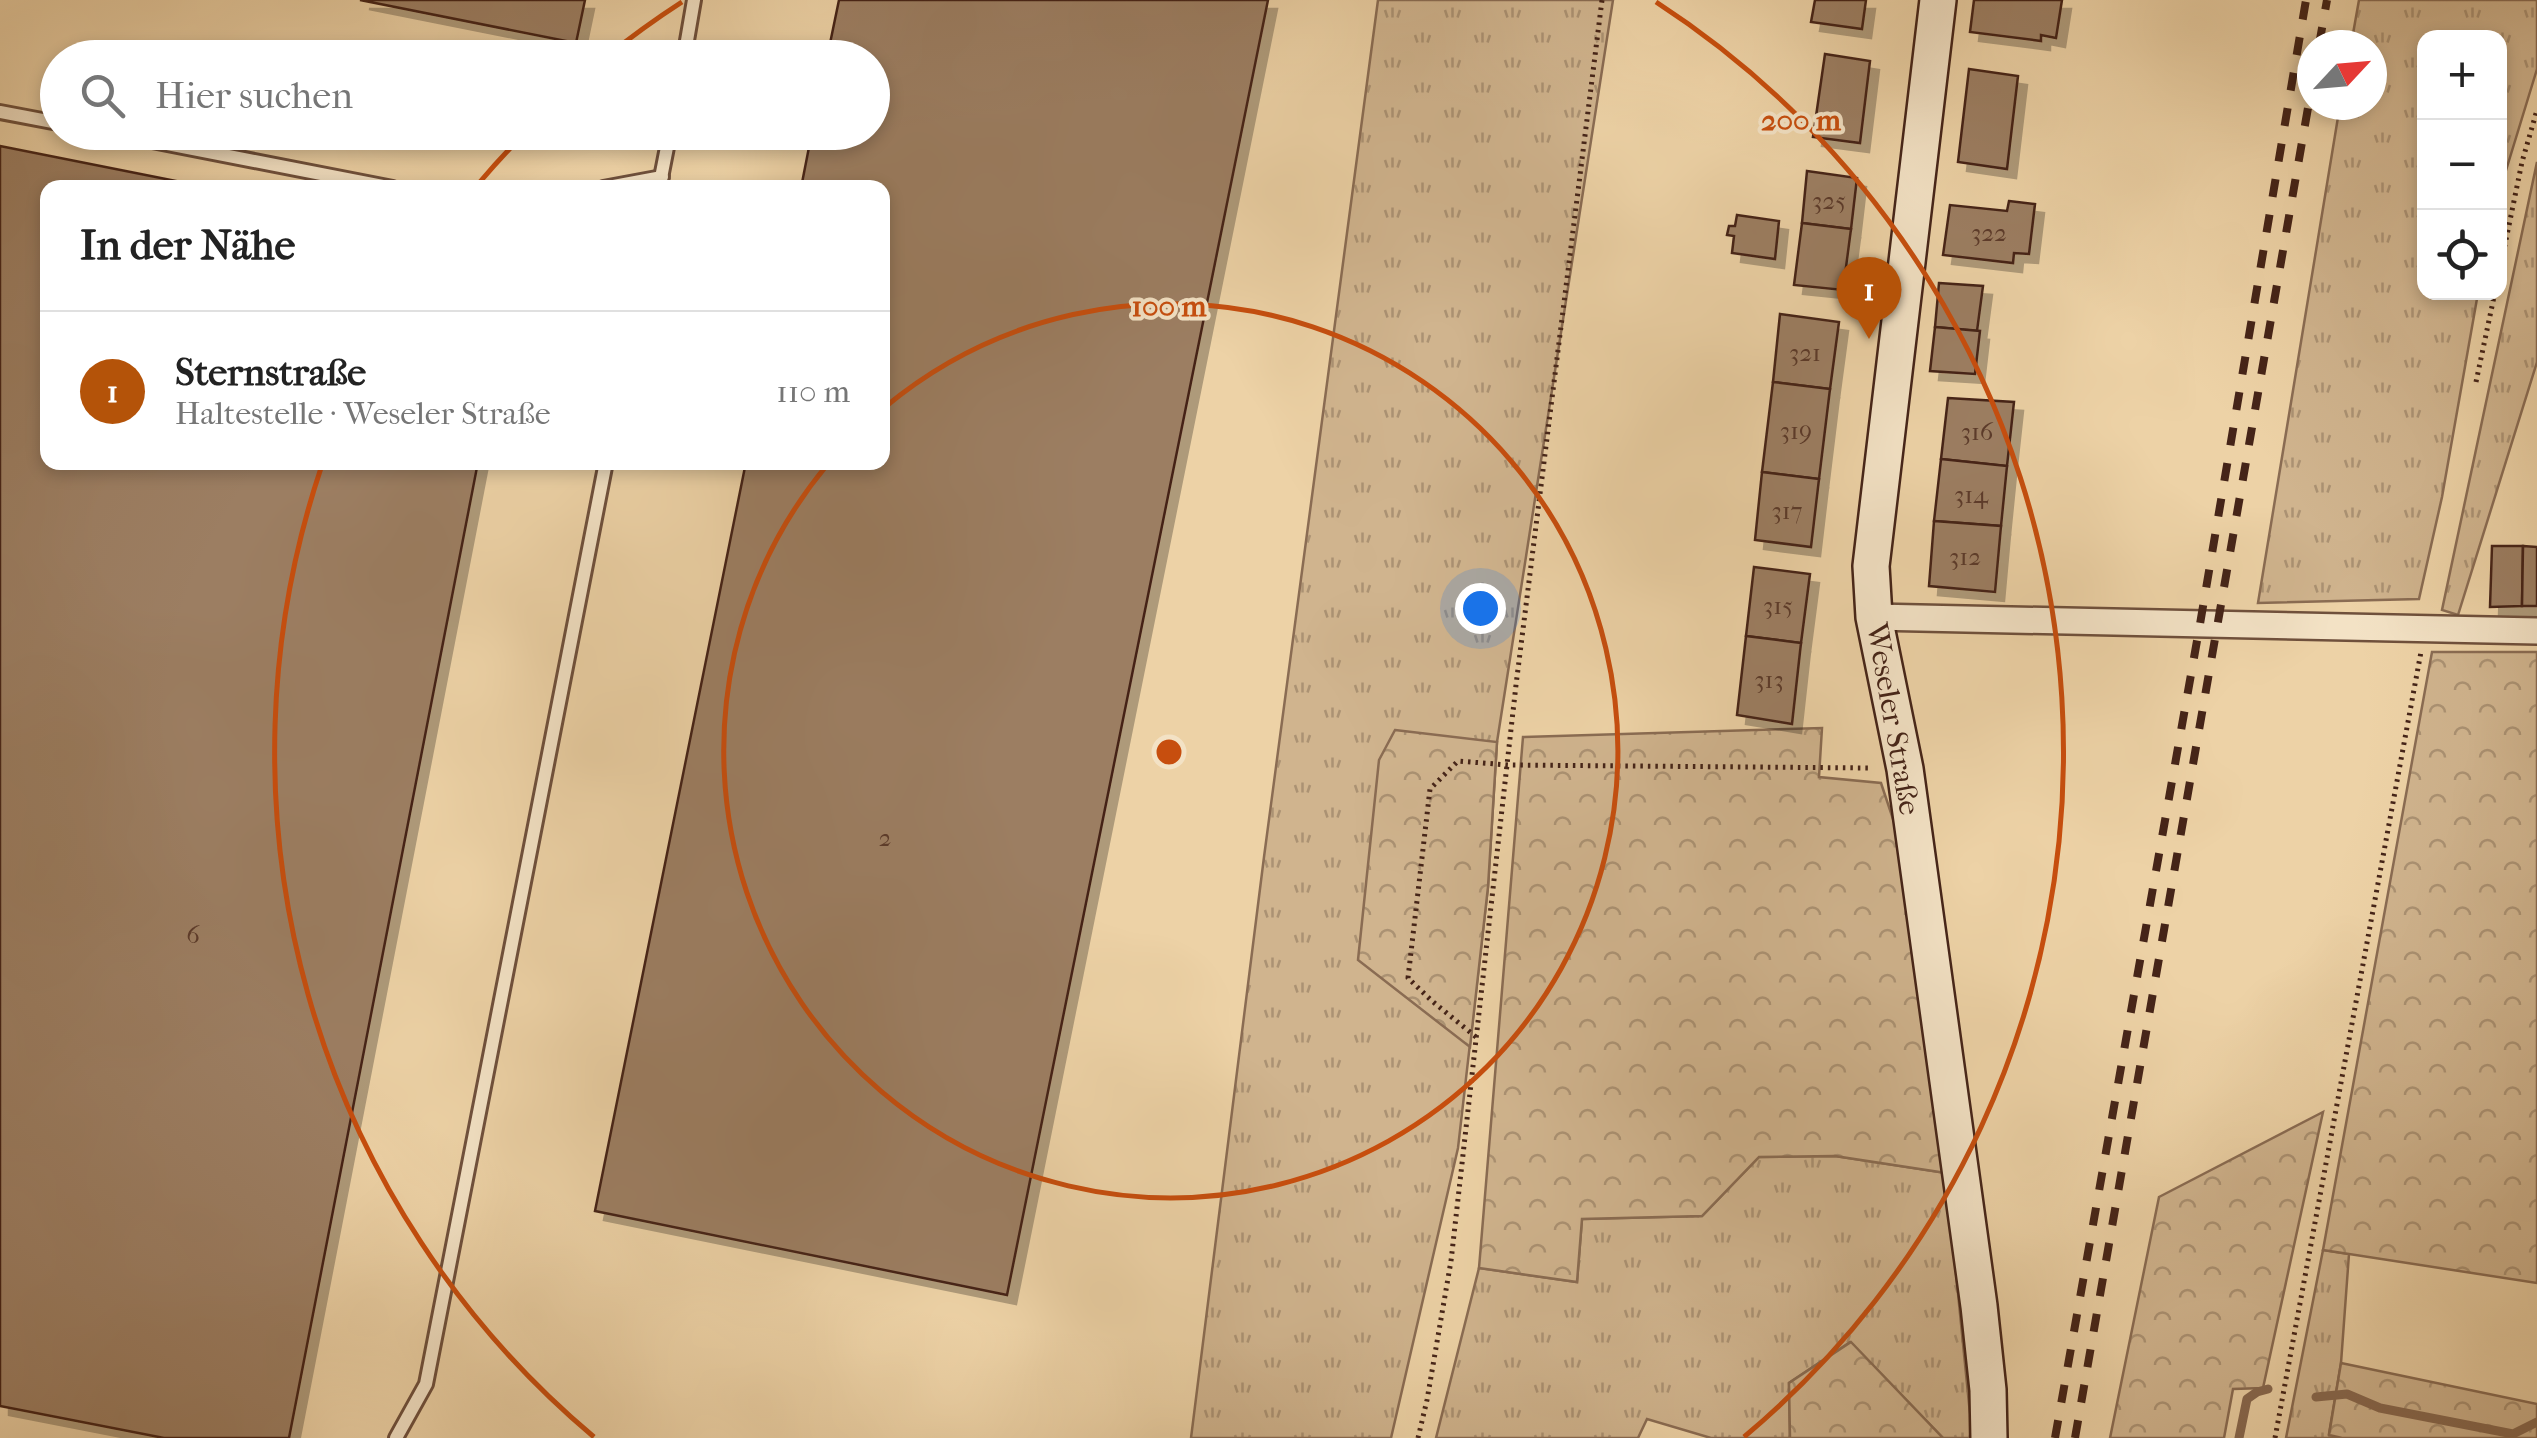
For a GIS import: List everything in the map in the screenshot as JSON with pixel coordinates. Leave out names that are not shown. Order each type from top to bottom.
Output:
[{"type":"main road","name":"Weseler Straße","points":[[1938,0],[1871,566],[1874,618],[1905,768],[1979,1306],[1990,1438]]},
{"type":"street","points":[[1874,618],[2537,632]]},
{"type":"lane","points":[[687,40],[694,0]]},
{"type":"lane","points":[[0,112],[40,120]]},
{"type":"lane","points":[[198,150],[351,180]]},
{"type":"lane","points":[[661,180],[667,150]]},
{"type":"lane","points":[[396,1438],[426,1384],[604,470]]},
{"type":"path","points":[[1418,1438],[1451,1261],[1602,0]]},
{"type":"path","points":[[2507,235],[2537,110]]},
{"type":"path","points":[[2476,382],[2493,300]]},
{"type":"path","points":[[2275,1438],[2426,630]]},
{"type":"path","points":[[1477,1038],[1408,978],[1430,789],[1458,761],[1508,765],[1905,768]]},
{"type":"green space","points":[[1378,0],[1613,0],[1497,742],[1488,887],[1458,1148],[1391,1438],[1191,1438],[1264,857]]},
{"type":"green space","points":[[2359,0],[2537,0],[2537,69],[2507,167],[2507,30],[2417,30],[2417,300],[2477,300],[2442,497],[2419,599],[2258,603],[2338,120],[2387,120],[2387,30],[2354,30]]},
{"type":"green space","points":[[2537,162],[2537,362],[2458,615],[2442,610]]},
{"type":"green space","points":[[2432,652],[2537,652],[2537,1283],[2323,1250]]},
{"type":"green space","points":[[1822,728],[1819,777],[1881,783],[1896,828],[1946,1173],[1835,1156],[1759,1157],[1702,1216],[1582,1219],[1577,1282],[1479,1268],[1523,737]]},
{"type":"green space","points":[[1395,730],[1497,742],[1488,887],[1470,1047],[1358,960],[1379,760]]},
{"type":"green space","points":[[2323,1112],[2263,1388],[2233,1389],[2224,1438],[2110,1438],[2159,1197]]},
{"type":"green space","points":[[1835,1156],[1946,1173],[1970,1438],[1943,1438],[1850,1342],[1789,1383],[1790,1438],[1711,1438],[1647,1419],[1638,1438],[1436,1438],[1479,1268],[1577,1282],[1582,1219],[1702,1216],[1759,1157]]},
{"type":"green space","points":[[2323,1250],[2349,1254],[2341,1363],[2329,1434],[2342,1438],[2286,1438]]},
{"type":"green space","points":[[1851,1342],[1943,1438],[1790,1438],[1789,1383]]},
{"type":"green space","points":[[2341,1363],[2537,1404],[2537,1438],[2329,1435]]},
{"type":"building","points":[[360,0],[585,0],[577,40]]},
{"type":"building","points":[[839,0],[1268,0],[1007,1295],[595,1211],[744,470],[890,470],[890,180],[803,180],[808,150],[890,150],[890,40],[831,40]]},
{"type":"building","points":[[1815,0],[1866,0],[1862,29],[1811,22]]},
{"type":"building","points":[[1974,0],[2062,0],[2056,38],[2041,35],[2041,41],[1970,32]]},
{"type":"building","points":[[1825,54],[1870,61],[1860,143],[1813,137]]},
{"type":"building","points":[[1969,69],[2018,76],[2007,169],[1958,162]]},
{"type":"building","points":[[0,146],[171,180],[40,180],[40,470],[476,470],[289,1438],[164,1438],[0,1406]]},
{"type":"building","points":[[1807,171],[1857,178],[1851,229],[1802,223]]},
{"type":"building","points":[[2009,201],[2035,204],[2029,254],[2014,253],[2013,263],[1943,255],[1950,205],[2007,211]]},
{"type":"building","points":[[1737,215],[1779,221],[1775,259],[1732,253],[1734,236],[1727,235],[1729,226],[1735,226]]},
{"type":"building","points":[[1802,223],[1851,229],[1843,290],[1794,285]]},
{"type":"building","points":[[1939,283],[1983,286],[1977,331],[1935,327]]},
{"type":"building","points":[[1780,314],[1839,322],[1830,389],[1773,382]]},
{"type":"building","points":[[1935,327],[1980,331],[1975,374],[1930,371]]},
{"type":"building","points":[[1773,382],[1830,389],[1819,479],[1762,472]]},
{"type":"building","points":[[1948,398],[2014,402],[2007,466],[1941,459]]},
{"type":"building","points":[[1941,459],[2007,466],[2001,526],[1934,521]]},
{"type":"building","points":[[1762,472],[1819,479],[1811,547],[1755,540]]},
{"type":"building","points":[[1934,521],[2001,526],[1995,592],[1929,586]]},
{"type":"building","points":[[2492,546],[2523,546],[2522,606],[2490,607]]},
{"type":"building","points":[[2523,546],[2537,547],[2537,606],[2522,606]]},
{"type":"building","points":[[1754,567],[1810,574],[1801,643],[1746,636]]},
{"type":"building","points":[[1746,636],[1801,643],[1792,724],[1737,715]]},
{"type":"waterway","points":[[2239,1438],[2247,1399],[2268,1389]]},
{"type":"waterway","points":[[2316,1397],[2347,1394],[2380,1408],[2513,1434],[2537,1422]]},
{"type":"railway","points":[[2055,1438],[2306,0]]},
{"type":"railway","points":[[2322,30],[2327,0]]},
{"type":"railway","points":[[2075,1438],[2306,120]]},
{"type":"place","name":"Sternstraße","points":[[1869,339]]}]
